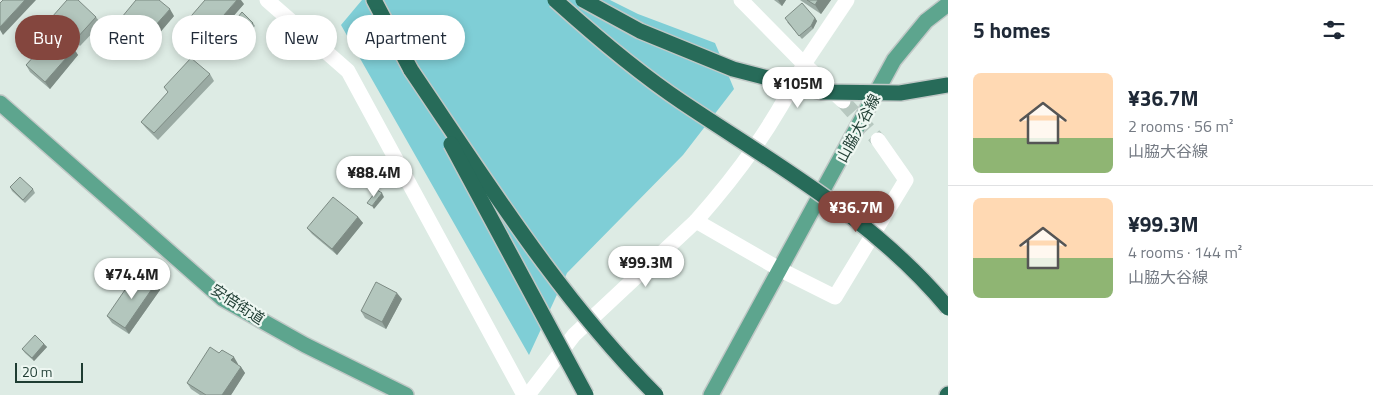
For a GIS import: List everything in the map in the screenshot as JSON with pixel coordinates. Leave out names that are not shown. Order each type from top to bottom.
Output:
[{"type":"highway","points":[[374,0],[586,395]]},
{"type":"highway","points":[[554,0],[607,46],[680,101],[834,201],[928,284],[948,308]]},
{"type":"highway","points":[[583,0],[640,31],[733,69],[822,92],[900,93],[948,85]]},
{"type":"highway","points":[[411,70],[510,217],[582,312],[656,395]]},
{"type":"main road","name":"山脇大谷線","points":[[711,395],[781,270],[894,60],[926,21],[948,4]]},
{"type":"main road","name":"安倍街道","points":[[0,103],[223,299],[305,345],[406,395]]},
{"type":"street","points":[[267,0],[348,71],[526,395],[574,335],[696,221],[734,178],[775,119],[804,64],[847,0]]},
{"type":"street","points":[[741,0],[843,101]]},
{"type":"street","points":[[696,221],[781,270],[835,297],[906,180],[878,140]]},
{"type":"water","points":[[362,0],[610,0],[638,14],[715,43],[734,89],[683,155],[567,273],[529,355],[361,60],[465,60],[465,15],[349,15]]},
{"type":"water","points":[[347,18],[347,36],[341,25]]},
{"type":"building","points":[[3,0],[25,0],[0,27],[0,3]]},
{"type":"building","points":[[67,0],[78,0],[94,15],[90,15],[90,24],[80,35],[80,15],[54,15]]},
{"type":"building","points":[[136,0],[159,0],[170,9],[162,18],[162,15],[124,15]]},
{"type":"building","points":[[205,0],[237,0],[224,15],[192,15]]},
{"type":"building","points":[[807,0],[818,0],[815,5]]},
{"type":"building","points":[[802,3],[815,18],[811,26],[799,36],[785,18]]},
{"type":"building","points":[[31,60],[64,60],[45,82],[26,65]]},
{"type":"building","points":[[189,60],[193,60],[210,74],[154,133],[141,122],[168,92],[164,87]]},
{"type":"building","points":[[20,177],[33,189],[23,200],[10,187]]},
{"type":"building","points":[[377,190],[382,193],[372,206],[367,203]]},
{"type":"building","points":[[333,197],[358,217],[332,249],[307,228]]},
{"type":"building","points":[[138,271],[156,283],[125,328],[107,316]]},
{"type":"building","points":[[376,282],[397,293],[382,322],[361,311]]},
{"type":"building","points":[[35,335],[44,344],[32,358],[22,349]]},
{"type":"building","points":[[210,347],[219,353],[222,350],[234,357],[231,360],[241,367],[222,395],[206,395],[187,383]]},
{"type":"tunnel","points":[[843,101],[878,140]]}]
